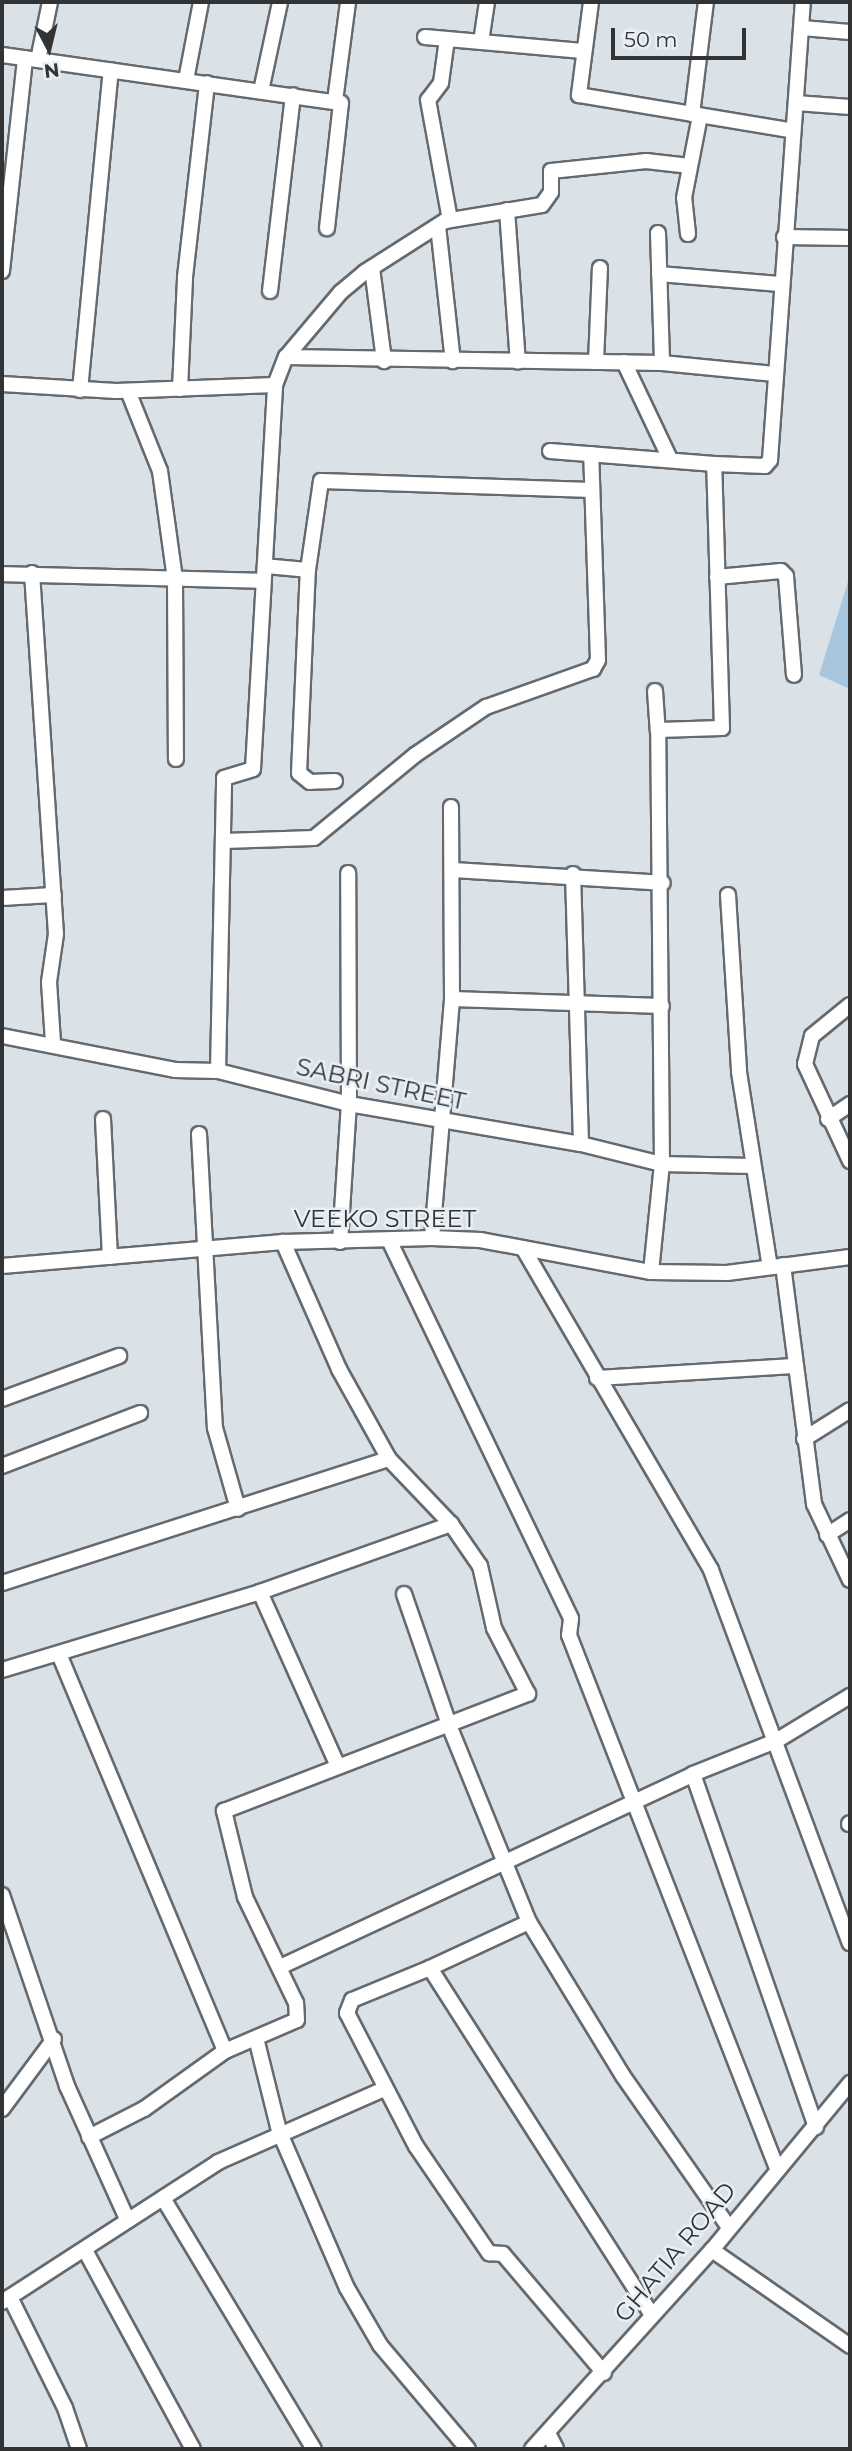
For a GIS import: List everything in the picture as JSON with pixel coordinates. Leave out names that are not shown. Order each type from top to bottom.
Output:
[{"type":"street","points":[[2,271],[31,59],[50,2]]},
{"type":"street","points":[[186,80],[201,2]]},
{"type":"street","points":[[261,91],[280,2]]},
{"type":"street","points":[[335,101],[348,2]]},
{"type":"street","points":[[481,42],[486,2]]},
{"type":"street","points":[[591,2],[582,51],[579,94],[793,131]]},
{"type":"street","points":[[688,234],[684,198],[696,115],[706,2]]},
{"type":"street","points":[[550,451],[714,464],[765,466],[770,460],[780,284],[803,2]]},
{"type":"street","points":[[802,28],[850,32]]},
{"type":"street","points":[[425,37],[582,51]]},
{"type":"street","points":[[447,38],[441,83],[428,100],[444,223],[453,361]]},
{"type":"street","points":[[2,55],[341,103],[327,228]]},
{"type":"street","points":[[80,390],[111,70]]},
{"type":"street","points":[[180,389],[185,277],[207,83]]},
{"type":"street","points":[[270,292],[293,95]]},
{"type":"street","points":[[796,103],[850,107]]},
{"type":"street","points":[[218,1071],[224,778],[253,769],[275,385],[286,357],[341,292],[372,268],[444,223],[542,205],[551,192],[551,171],[646,161],[690,166]]},
{"type":"street","points":[[508,210],[518,362]]},
{"type":"street","points":[[658,233],[662,363]]},
{"type":"street","points":[[785,237],[850,238]]},
{"type":"street","points":[[372,268],[384,360]]},
{"type":"street","points":[[596,362],[600,268]]},
{"type":"street","points":[[659,274],[780,284]]},
{"type":"street","points":[[286,357],[662,363],[774,374]]},
{"type":"street","points":[[624,362],[670,459]]},
{"type":"street","points":[[2,384],[128,391],[275,385]]},
{"type":"street","points":[[128,391],[160,471],[175,579],[176,760]]},
{"type":"street","points":[[224,841],[314,838],[415,755],[486,707],[593,669],[598,660],[591,454]]},
{"type":"street","points":[[658,730],[722,728],[714,464]]},
{"type":"street","points":[[335,781],[310,782],[299,773],[308,570],[321,481],[592,490]]},
{"type":"street","points":[[2,575],[33,573],[175,579],[308,570]]},
{"type":"street","points":[[717,577],[781,571],[786,576],[794,675]]},
{"type":"street","points":[[33,573],[39,744],[54,895],[49,982],[53,1043]]},
{"type":"street","points":[[651,1272],[662,1164],[663,883],[655,691]]},
{"type":"street","points":[[432,1238],[444,1122],[452,999],[451,807]]},
{"type":"street","points":[[452,870],[573,874],[663,883]]},
{"type":"street","points":[[340,1242],[349,1104],[348,873]]},
{"type":"street","points":[[573,874],[574,1003],[581,1144]]},
{"type":"street","points":[[2,898],[54,895]]},
{"type":"street","points":[[728,895],[739,1072],[752,1166],[777,1266],[796,1366],[814,1504],[850,1580]]},
{"type":"street","points":[[452,999],[662,1006]]},
{"type":"street","points":[[850,1005],[819,1029],[806,1050],[812,1089],[850,1161]]},
{"type":"street","name":"SABRI STREET","points":[[2,1036],[53,1043],[175,1070],[218,1071],[349,1104],[581,1144],[662,1164],[752,1166]]},
{"type":"street","points":[[828,1119],[850,1104]]},
{"type":"street","points":[[103,1119],[110,1257]]},
{"type":"street","points":[[199,1134],[203,1249],[215,1428],[238,1509]]},
{"type":"street","name":"VEEKO STREET","points":[[2,1266],[283,1242],[432,1238],[523,1248],[651,1272],[777,1266],[850,1257]]},
{"type":"street","points":[[389,1240],[571,1619],[569,1635],[776,2166]]},
{"type":"street","points":[[89,2137],[144,2109],[225,2051],[297,2020],[280,1966],[245,1897],[224,1811],[528,1694],[494,1628],[480,1566],[450,1524],[388,1459],[339,1368],[283,1242]]},
{"type":"street","points":[[523,1248],[711,1570],[850,1943]]},
{"type":"street","points":[[2,1399],[118,1356]]},
{"type":"street","points":[[597,1378],[796,1366]]},
{"type":"street","points":[[804,1439],[850,1410]]},
{"type":"street","points":[[2,1466],[140,1413]]},
{"type":"street","points":[[2,1583],[388,1459]]},
{"type":"street","points":[[827,1535],[850,1520]]},
{"type":"street","points":[[2,1670],[260,1592],[450,1524]]},
{"type":"street","points":[[260,1592],[338,1766]]},
{"type":"street","points":[[404,1594],[502,1866],[528,1922],[623,2076],[728,2226]]},
{"type":"street","points":[[59,1654],[225,2051]]},
{"type":"street","points":[[280,1966],[502,1866],[634,1800],[776,1741],[850,1696]]},
{"type":"street","points":[[693,1774],[817,2127]]},
{"type":"street","points":[[2,1895],[89,2137],[127,2218]]},
{"type":"street","points":[[528,1922],[430,1968],[346,2003],[384,2090],[489,2253],[503,2253],[604,2373]]},
{"type":"street","points":[[430,1968],[652,2315]]},
{"type":"street","points":[[256,2038],[279,2132],[347,2288],[380,2345],[468,2449]]},
{"type":"street","points":[[2,2109],[54,2039]]},
{"type":"street","name":"GHATIA ROAD","points":[[532,2449],[604,2373],[652,2315],[712,2250],[776,2166],[817,2127],[850,2083]]},
{"type":"street","points":[[79,2449],[65,2409],[6,2299],[86,2252],[127,2218],[279,2132],[338,2113],[384,2090]]},
{"type":"street","points":[[163,2198],[314,2449]]},
{"type":"street","points":[[712,2250],[850,2346]]},
{"type":"street","points":[[86,2252],[193,2449]]},
{"type":"street","points":[[548,2433],[556,2449]]},
{"type":"shaded area","points":[[850,575],[850,689],[819,675]]}]
